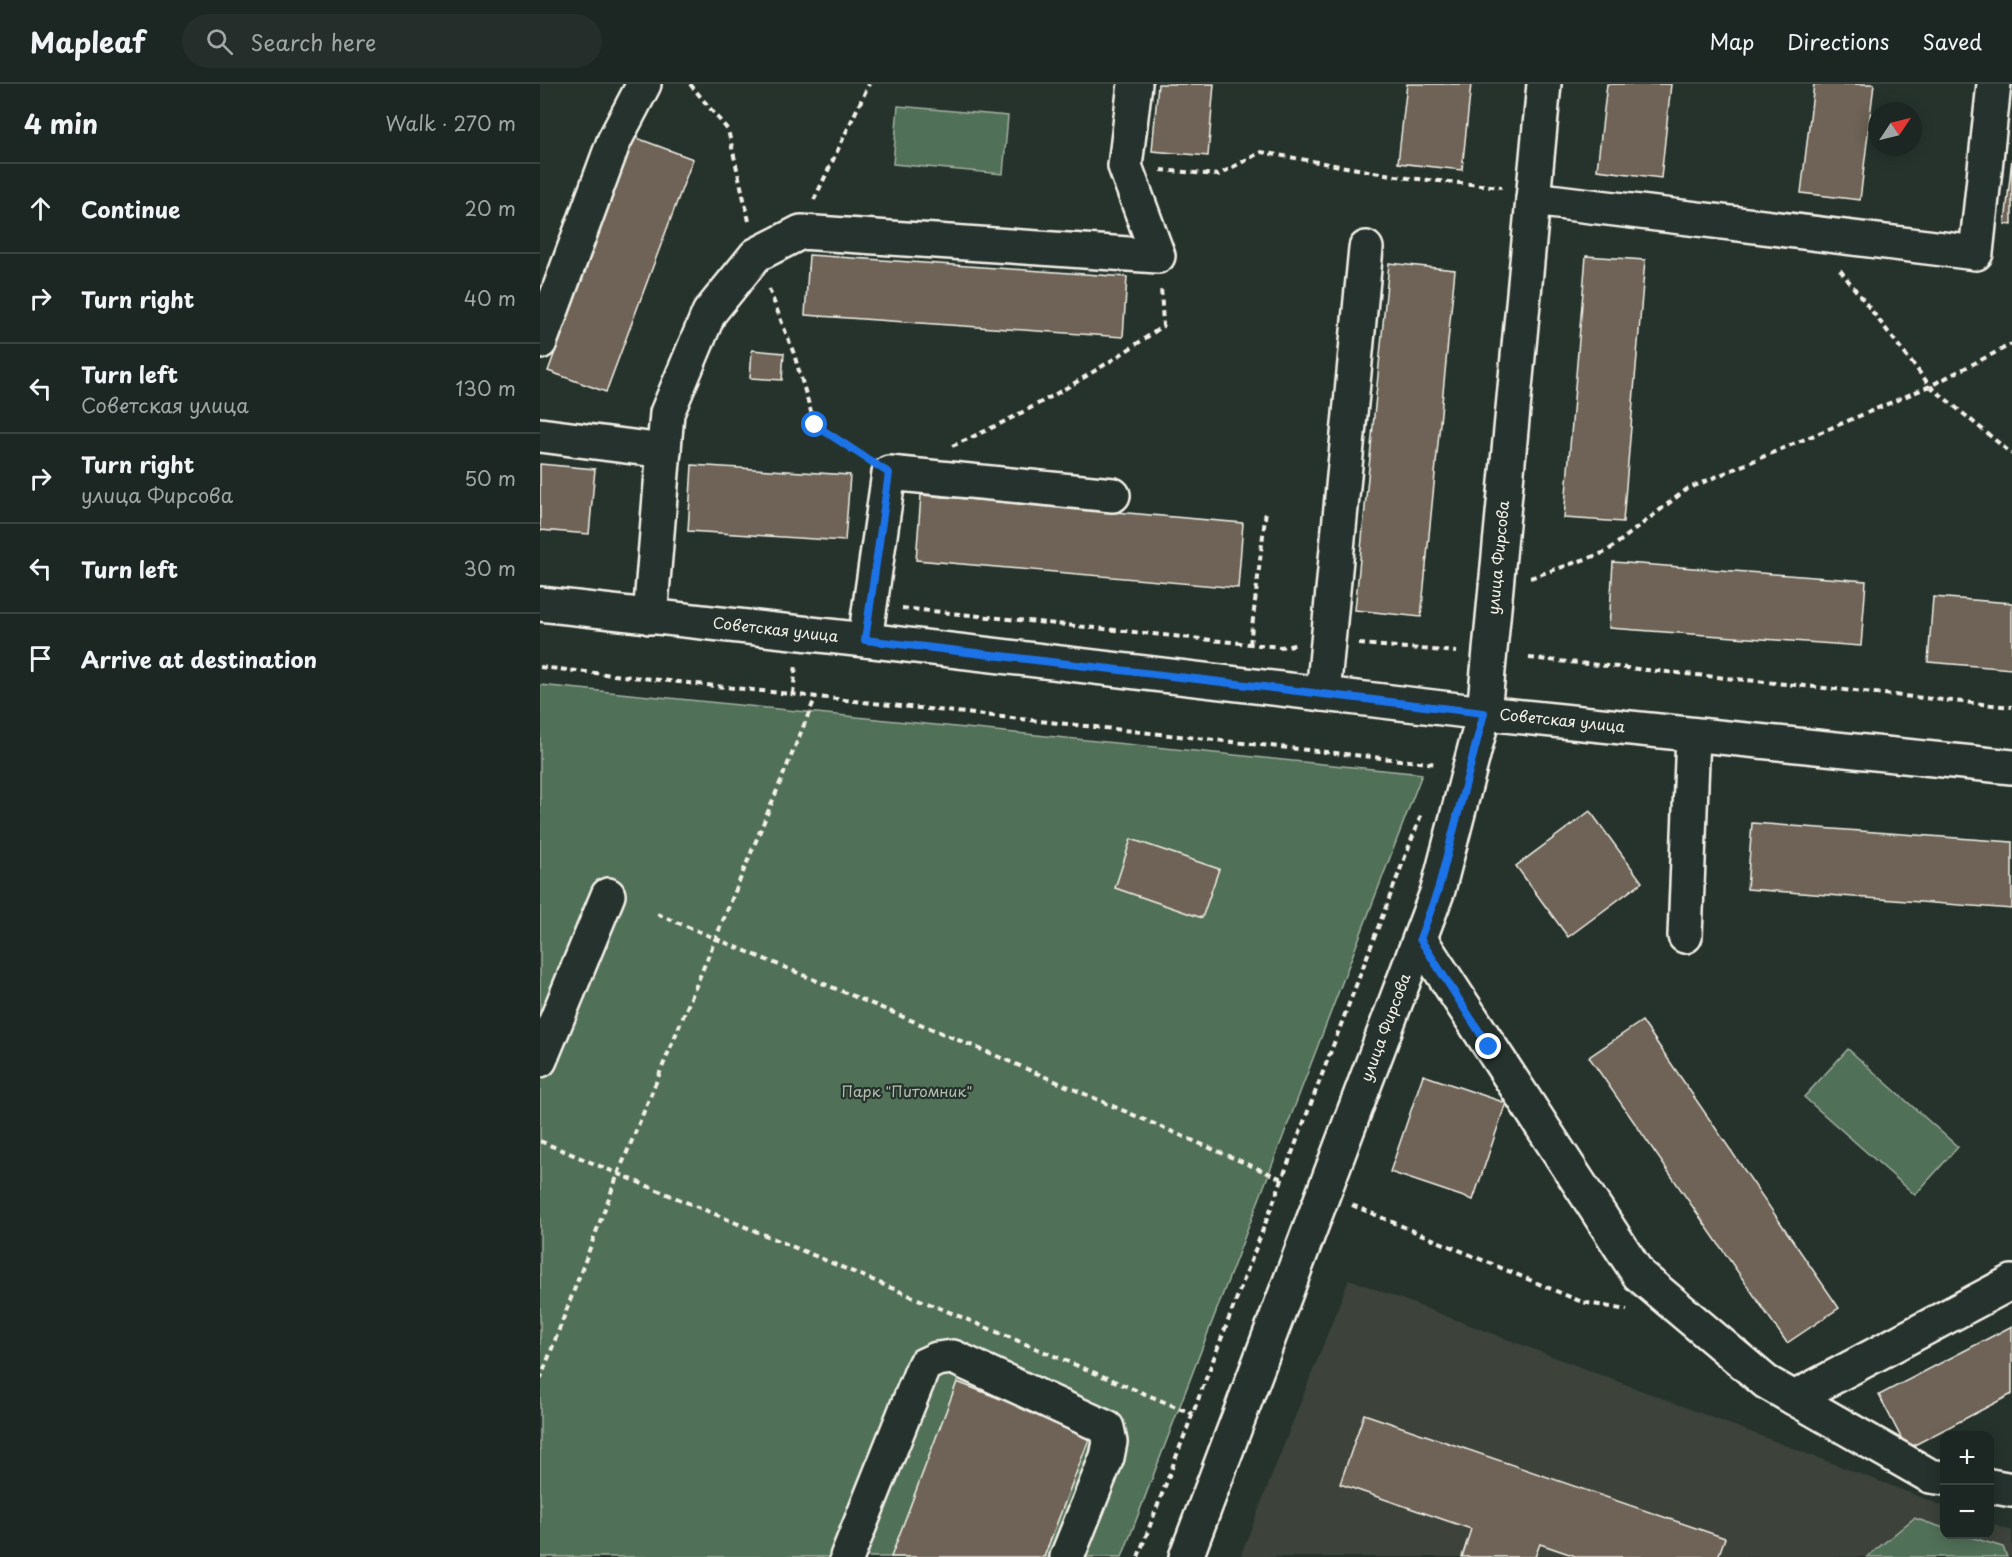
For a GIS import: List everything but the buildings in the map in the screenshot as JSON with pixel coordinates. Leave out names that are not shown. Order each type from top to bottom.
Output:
[{"type":"street","points":[[540,342],[614,141],[644,84]]},
{"type":"street","points":[[650,617],[667,413],[709,314],[756,255],[801,232],[1158,256],[1125,166],[1135,84]]},
{"type":"street","name":"улица Фирсова","points":[[1186,1557],[1438,890],[1484,713],[1544,84]]},
{"type":"street","points":[[1533,195],[1812,234],[1976,253],[1994,84]]},
{"type":"street","points":[[1323,694],[1366,248]]},
{"type":"street","points":[[540,435],[664,451]]},
{"type":"street","points":[[865,640],[889,473],[1113,495]]},
{"type":"street","name":"Советская улица","points":[[540,604],[1484,713],[2012,767]]},
{"type":"street","points":[[1685,936],[1693,735]]},
{"type":"street","points":[[540,1060],[608,895]]},
{"type":"street","points":[[1420,939],[1639,1275],[1766,1382],[1930,1476],[1940,1477]]},
{"type":"street","points":[[1794,1398],[2012,1282]]},
{"type":"street","points":[[847,1557],[924,1365],[937,1359],[953,1358],[1107,1428],[1110,1442],[1107,1457],[1067,1557]]},
{"type":"street","points":[[1994,1487],[2012,1490]]},
{"type":"path","points":[[690,84],[728,130],[756,255],[794,354],[815,425],[889,473]]},
{"type":"path","points":[[801,232],[869,84]]},
{"type":"path","points":[[1125,166],[1218,175],[1261,152],[1408,178],[1533,195]]},
{"type":"path","points":[[1812,234],[1930,386],[2012,454]]},
{"type":"path","points":[[951,446],[992,428],[1116,359],[1163,326],[1158,256]]},
{"type":"path","points":[[1496,590],[1606,552],[1687,489],[1930,386],[2012,344]]},
{"type":"path","points":[[1250,644],[1266,510]]},
{"type":"path","points":[[870,605],[1280,647],[1328,642],[1457,652]]},
{"type":"path","points":[[1529,658],[2012,707]]},
{"type":"path","points":[[540,667],[1441,764],[1437,775]]},
{"type":"path","points":[[540,1380],[618,1174],[816,696]]},
{"type":"path","points":[[1138,1557],[1424,808]]},
{"type":"path","points":[[657,914],[999,1057],[1282,1179]]},
{"type":"path","points":[[540,1141],[1193,1414]]},
{"type":"path","points":[[1324,1193],[1582,1302],[1627,1310]]},
{"type":"shaded area","points":[[1349,1279],[1940,1504],[1940,1539],[1994,1539],[1994,1524],[2012,1531],[2012,1557],[1240,1557]]},
{"type":"green space","points":[[898,106],[1008,116],[1003,174],[893,164]]},
{"type":"green space","name":"Парк \"Питомник\"","points":[[540,685],[1422,774],[1122,1557],[540,1557]]},
{"type":"green space","points":[[1848,1049],[1958,1147],[1915,1195],[1804,1097]]},
{"type":"green space","points":[[1914,1518],[1940,1527],[1940,1539],[1977,1539],[2003,1547],[2007,1557],[1867,1557]]},
{"type":"route","points":[[815,425],[889,473],[865,640],[1484,713],[1438,890],[1420,939],[1489,1047]]}]
